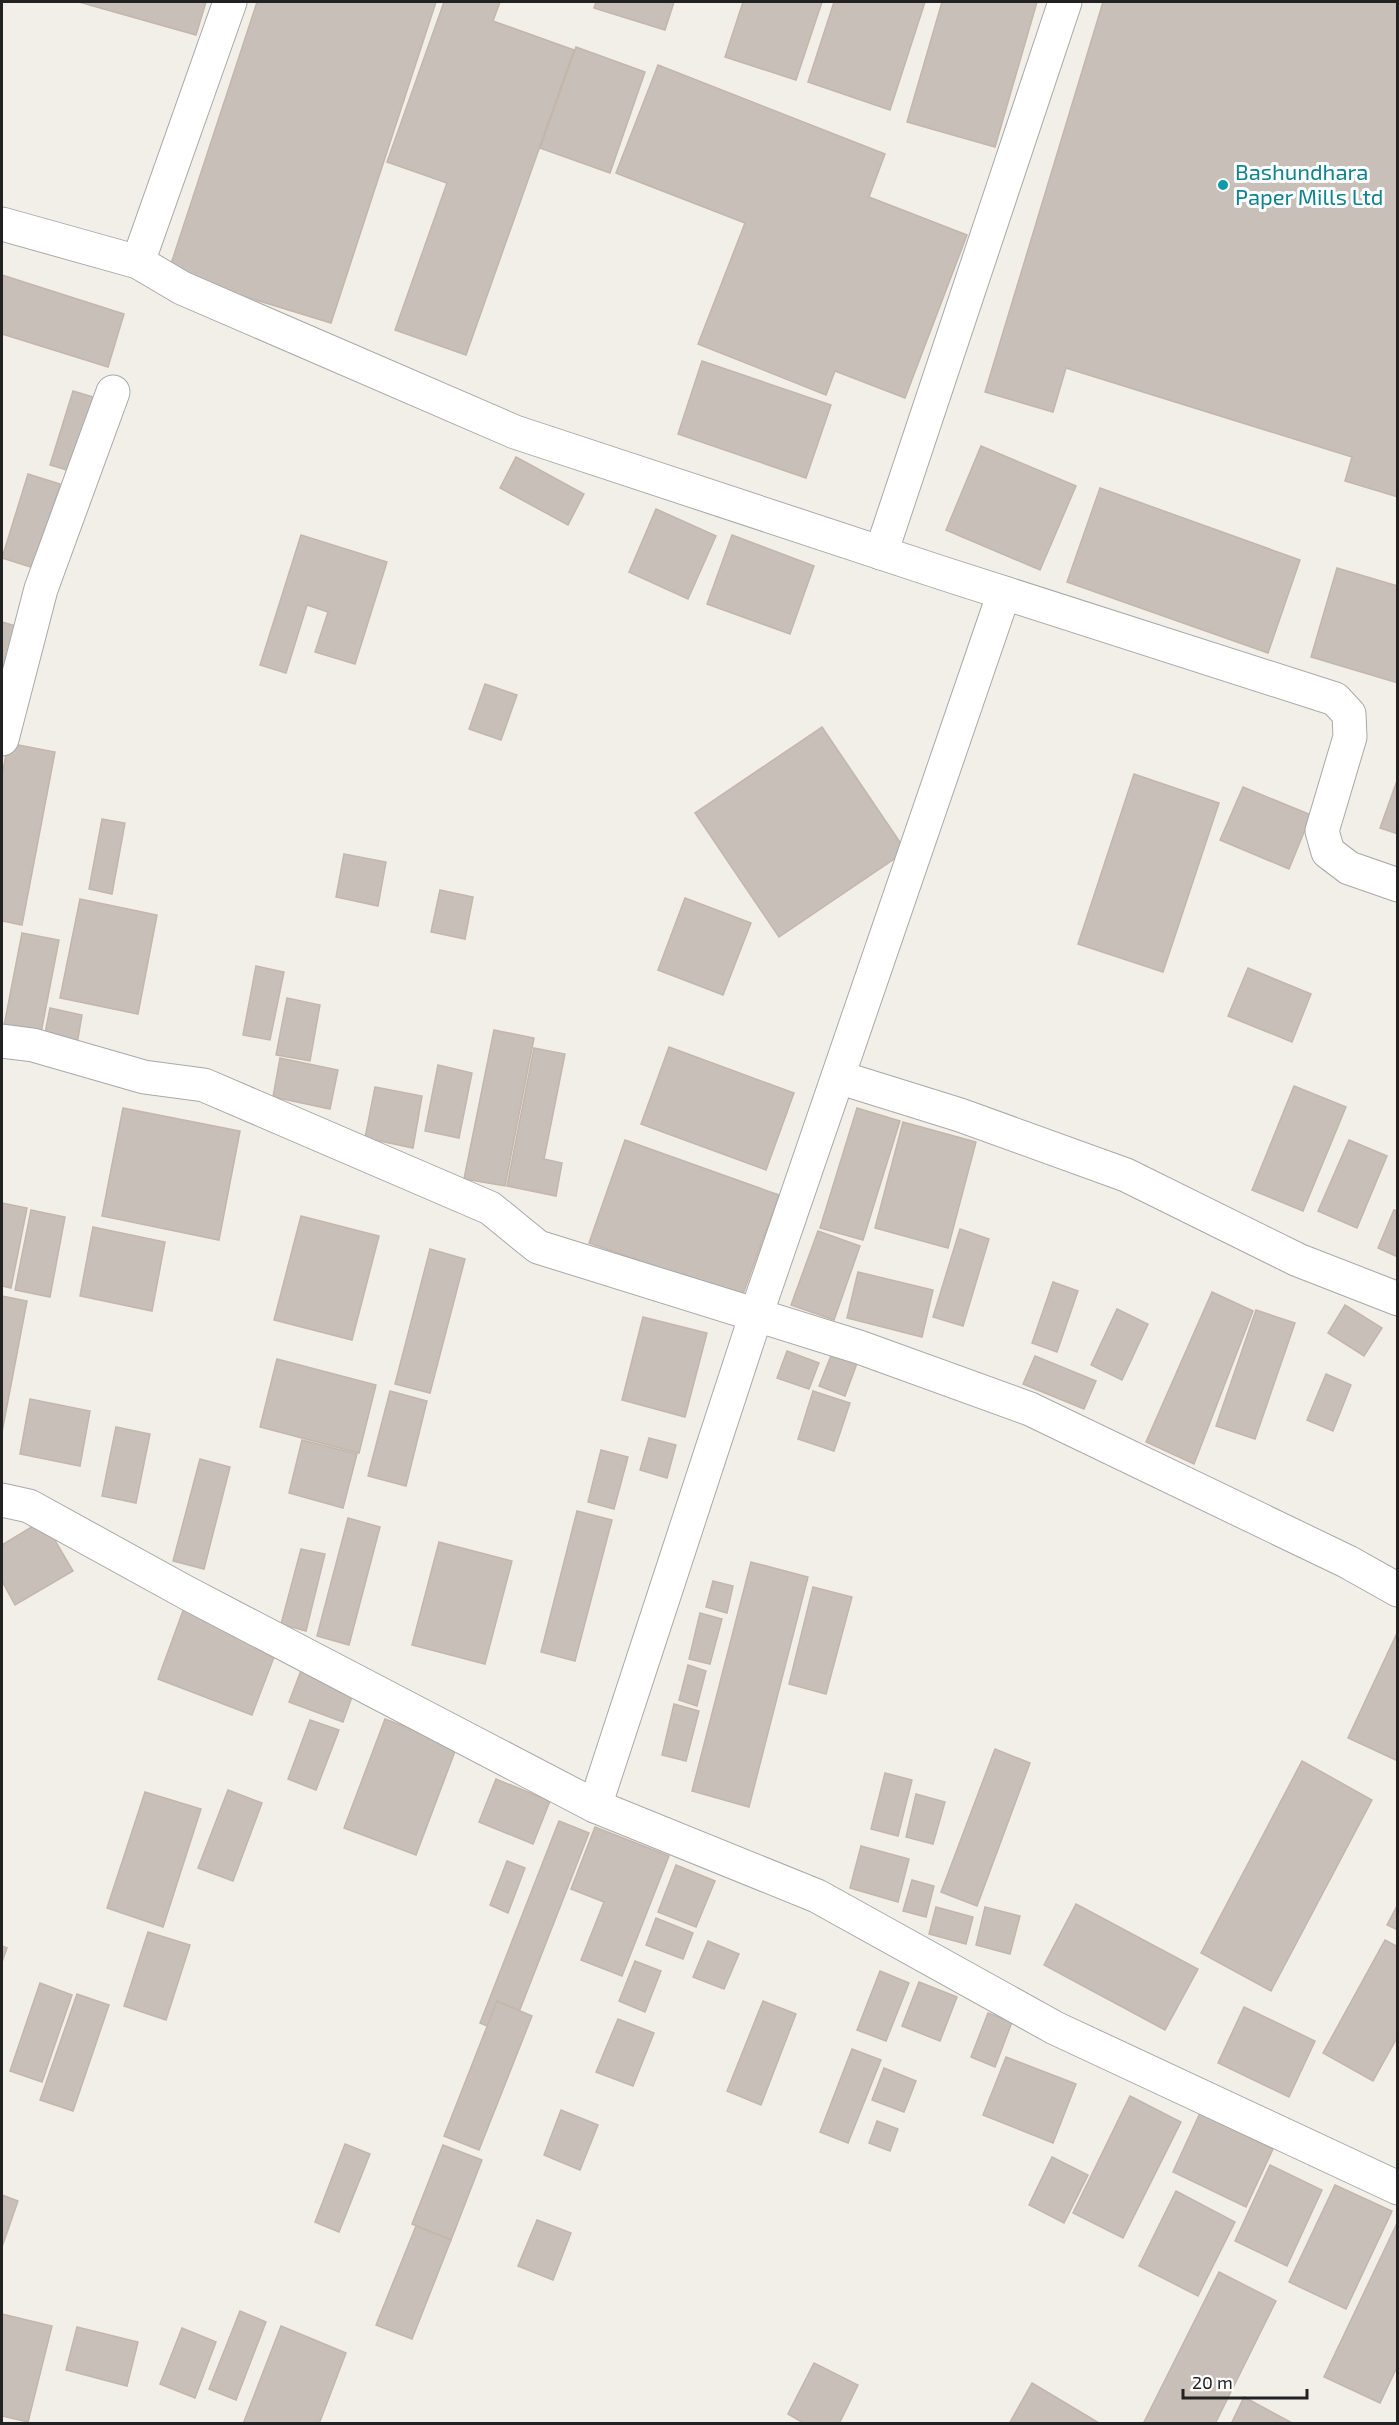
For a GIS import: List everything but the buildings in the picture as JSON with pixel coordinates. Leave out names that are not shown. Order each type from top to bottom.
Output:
[{"type":"street","points":[[138,262],[230,2]]},
{"type":"street","points":[[881,553],[1065,2]]},
{"type":"street","points":[[2,224],[138,262],[182,288],[515,432],[1335,699],[1349,714],[1350,737],[1322,831],[1328,852],[1349,868],[1398,885]]},
{"type":"street","points":[[2,739],[41,589],[113,392]]},
{"type":"street","points":[[595,1806],[756,1315],[1004,593]]},
{"type":"street","points":[[2,1041],[33,1045],[144,1077],[204,1085],[490,1208],[538,1247],[859,1347],[1030,1409],[1348,1562],[1398,1590]]},
{"type":"street","points":[[838,1077],[960,1115],[1126,1175],[1298,1260],[1398,1299]]},
{"type":"street","points":[[2,1500],[29,1506],[186,1593],[595,1806],[817,1896],[1055,2028],[1398,2188]]},
{"type":"place","name":"Bashundhara Paper Mills Ltd","points":[[1223,185]]}]
